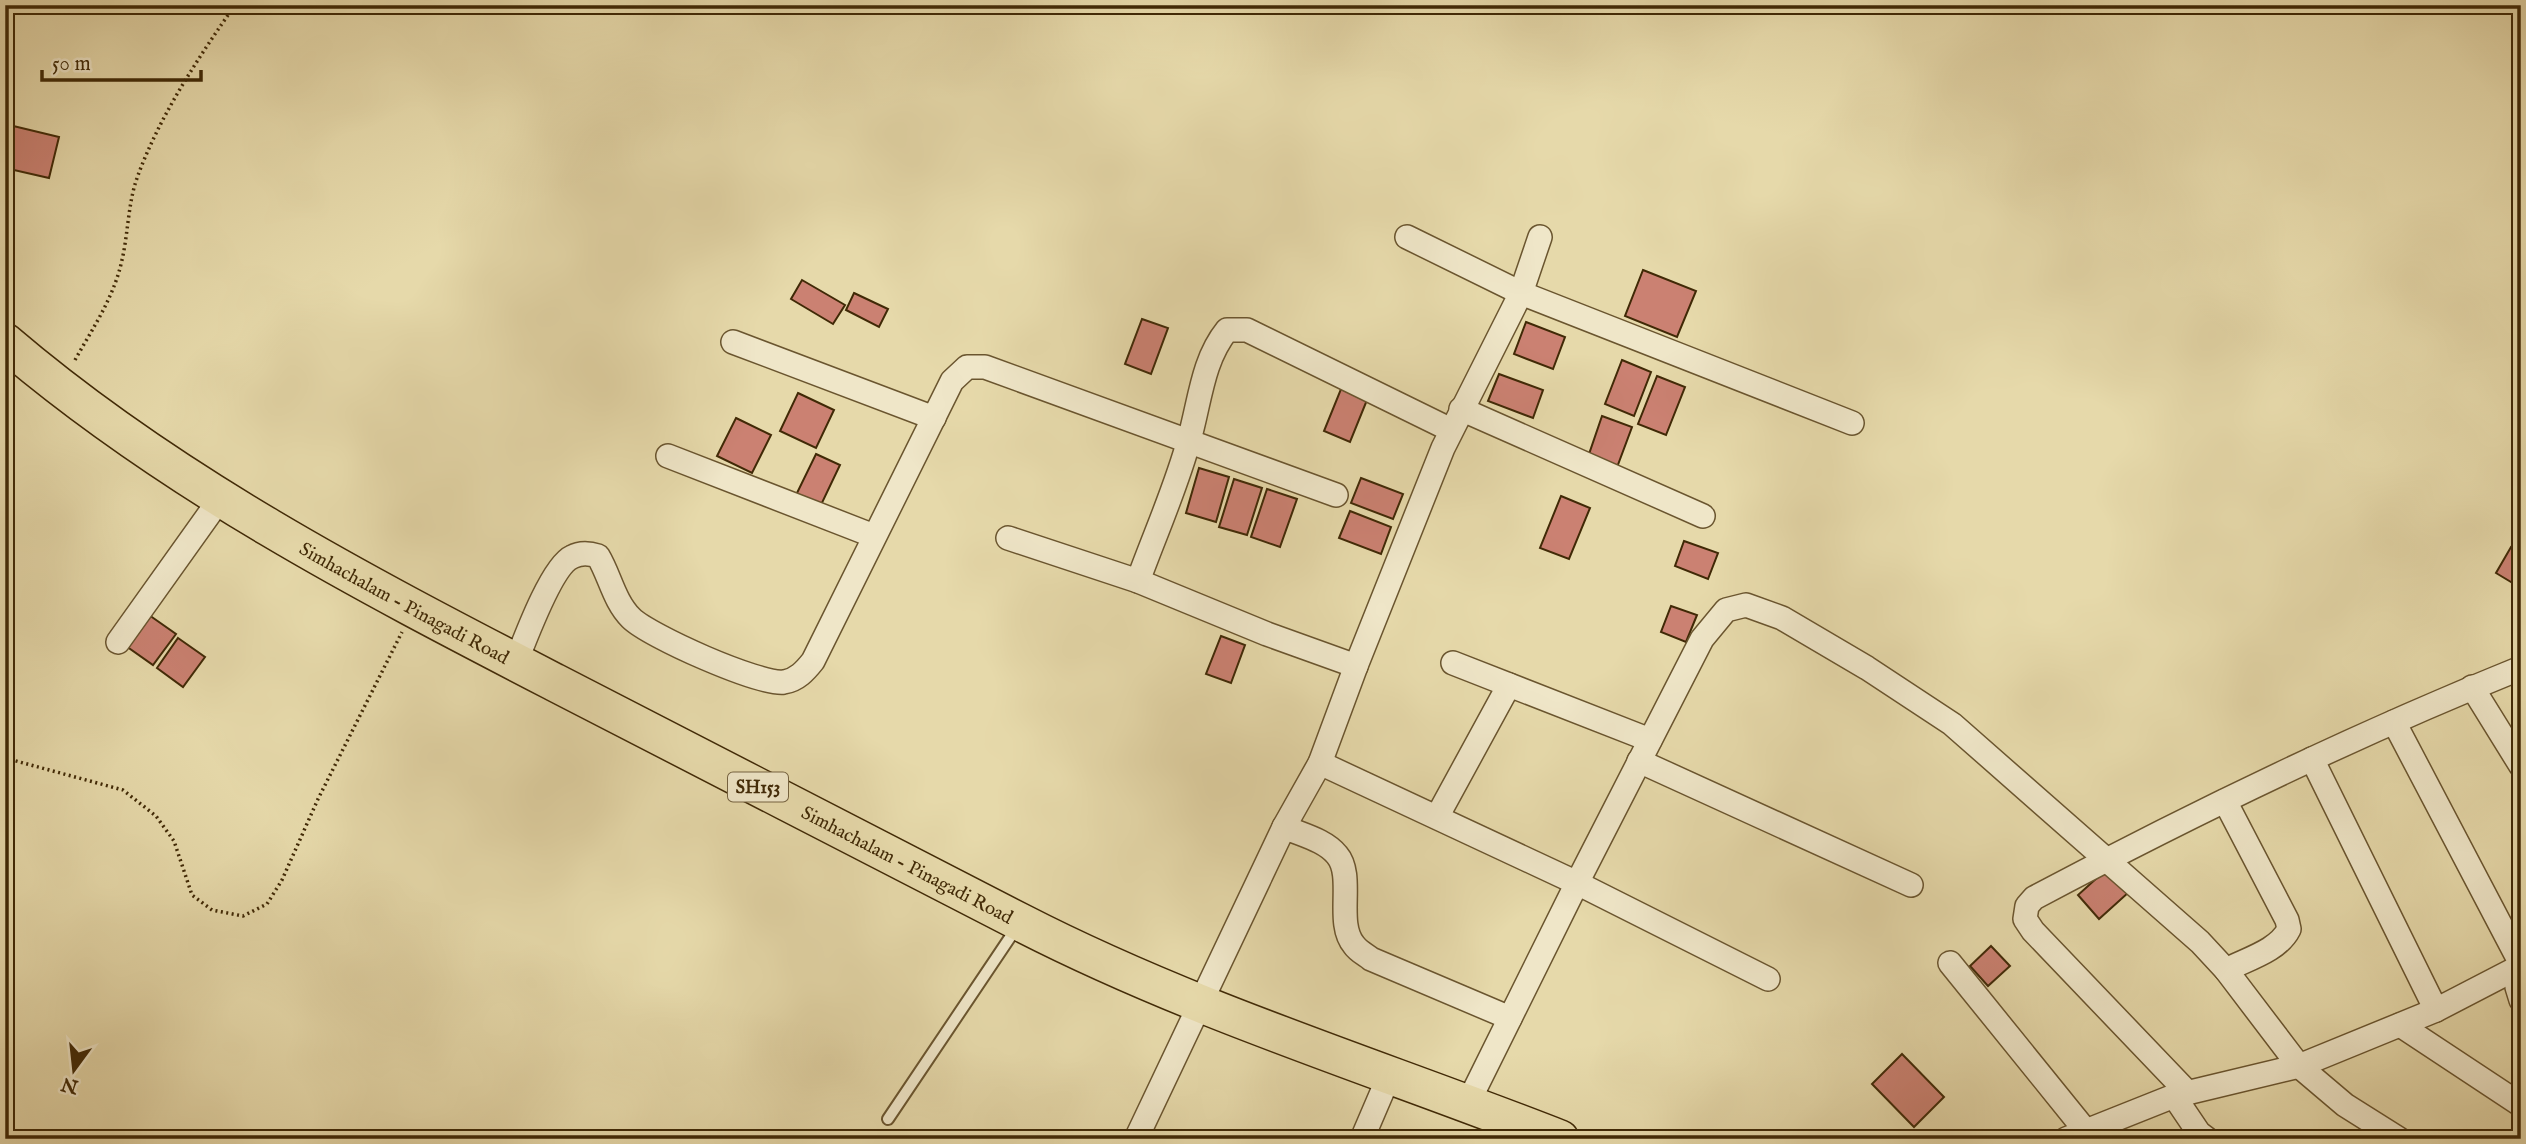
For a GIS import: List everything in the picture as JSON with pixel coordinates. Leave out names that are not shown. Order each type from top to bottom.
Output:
[{"type":"main road","name":"Simhachalam - Pinagadi Road","points":[[5,342],[60,386],[220,499],[516,662],[1020,922],[1063,944],[1200,1004],[1560,1139]]},
{"type":"street","points":[[1407,237],[1521,293],[1852,423]]},
{"type":"street","points":[[1136,1139],[1284,827],[1320,763],[1356,666],[1456,420],[1521,293],[1540,237]]},
{"type":"street","points":[[1138,581],[1189,442],[1208,361],[1227,330],[1247,330],[1456,420],[1703,516]]},
{"type":"street","points":[[733,342],[934,418]]},
{"type":"street","points":[[516,662],[540,604],[561,565],[570,557],[588,553],[598,556],[619,602],[631,618],[650,632],[670,643],[768,681],[794,679],[813,661],[952,381],[967,367],[985,368],[1336,495]]},
{"type":"street","points":[[668,456],[874,536]]},
{"type":"street","points":[[118,642],[220,499]]},
{"type":"street","points":[[1008,538],[1138,581],[1267,634],[1356,666]]},
{"type":"street","points":[[1468,1103],[1702,639],[1726,610],[1746,605],[1782,618],[1867,668],[1952,724],[2200,942],[2226,970],[2299,1066],[2345,1105],[2399,1139]]},
{"type":"street","points":[[1453,663],[1650,740]]},
{"type":"street","points":[[2201,1137],[2181,1094],[2033,931],[2025,919],[2027,906],[2034,898],[2107,859],[2312,759],[2472,687],[2521,668]]},
{"type":"street","points":[[1437,817],[1509,685]]},
{"type":"street","points":[[2472,687],[2521,766]]},
{"type":"street","points":[[2394,722],[2521,967],[2517,988],[2521,1000]]},
{"type":"street","points":[[2312,759],[2436,1010]]},
{"type":"street","points":[[1639,761],[1912,885]]},
{"type":"street","points":[[1320,763],[1577,883],[1768,979]]},
{"type":"street","points":[[2225,801],[2287,919],[2289,929],[2284,939],[2273,947],[2226,970]]},
{"type":"street","points":[[1284,827],[1326,845],[1340,857],[1344,876],[1346,922],[1353,944],[1371,959],[1510,1018]]},
{"type":"street","points":[[1950,963],[2075,1134],[2181,1094],[2299,1066],[2436,1010],[2521,967]]},
{"type":"street","points":[[2400,1025],[2521,1105]]},
{"type":"street","points":[[1362,1139],[1389,1076]]},
{"type":"lane","points":[[888,1119],[1020,922]]},
{"type":"path","points":[[60,386],[113,293],[122,260],[135,185],[149,146],[208,43],[235,5]]},
{"type":"path","points":[[5,758],[123,790],[156,816],[174,841],[192,895],[212,910],[243,916],[267,904],[282,880],[318,799],[414,608]]},
{"type":"building","points":[[5,124],[59,137],[49,178],[5,168]]},
{"type":"building","points":[[1643,270],[1696,291],[1677,337],[1625,316]]},
{"type":"building","points":[[802,280],[845,305],[833,324],[791,299]]},
{"type":"building","points":[[854,293],[888,309],[879,327],[846,310]]},
{"type":"building","points":[[1142,319],[1168,328],[1151,374],[1125,364]]},
{"type":"building","points":[[1526,322],[1565,337],[1553,369],[1514,354]]},
{"type":"building","points":[[1622,360],[1651,372],[1634,416],[1605,404]]},
{"type":"building","points":[[1499,374],[1543,390],[1533,418],[1488,401]]},
{"type":"building","points":[[1657,376],[1685,387],[1666,435],[1638,424]]},
{"type":"building","points":[[1341,389],[1367,400],[1350,442],[1324,431]]},
{"type":"building","points":[[798,393],[834,410],[816,448],[780,431]]},
{"type":"building","points":[[1602,416],[1632,427],[1616,470],[1587,460]]},
{"type":"building","points":[[736,418],[771,435],[752,473],[717,456]]},
{"type":"building","points":[[816,454],[840,465],[820,507],[796,495]]},
{"type":"building","points":[[1199,468],[1229,477],[1216,522],[1186,513]]},
{"type":"building","points":[[1361,478],[1403,494],[1393,519],[1351,503]]},
{"type":"building","points":[[1234,479],[1262,488],[1247,535],[1219,527]]},
{"type":"building","points":[[1267,489],[1297,499],[1280,547],[1251,537]]},
{"type":"building","points":[[1561,496],[1590,508],[1569,559],[1540,548]]},
{"type":"building","points":[[1350,511],[1391,527],[1381,554],[1339,538]]},
{"type":"building","points":[[1684,541],[1718,553],[1708,579],[1675,566]]},
{"type":"building","points":[[2511,547],[2521,552],[2521,588],[2496,573]]},
{"type":"building","points":[[1671,606],[1697,615],[1686,642],[1661,632]]},
{"type":"building","points":[[149,615],[176,634],[153,665],[126,646]]},
{"type":"building","points":[[1221,636],[1245,645],[1231,683],[1206,674]]},
{"type":"building","points":[[178,638],[205,657],[183,687],[157,668]]},
{"type":"building","points":[[2108,868],[2129,892],[2099,919],[2078,895]]},
{"type":"building","points":[[1991,946],[2010,966],[1988,986],[1970,966]]},
{"type":"building","points":[[1902,1054],[1944,1097],[1914,1127],[1872,1084]]}]
